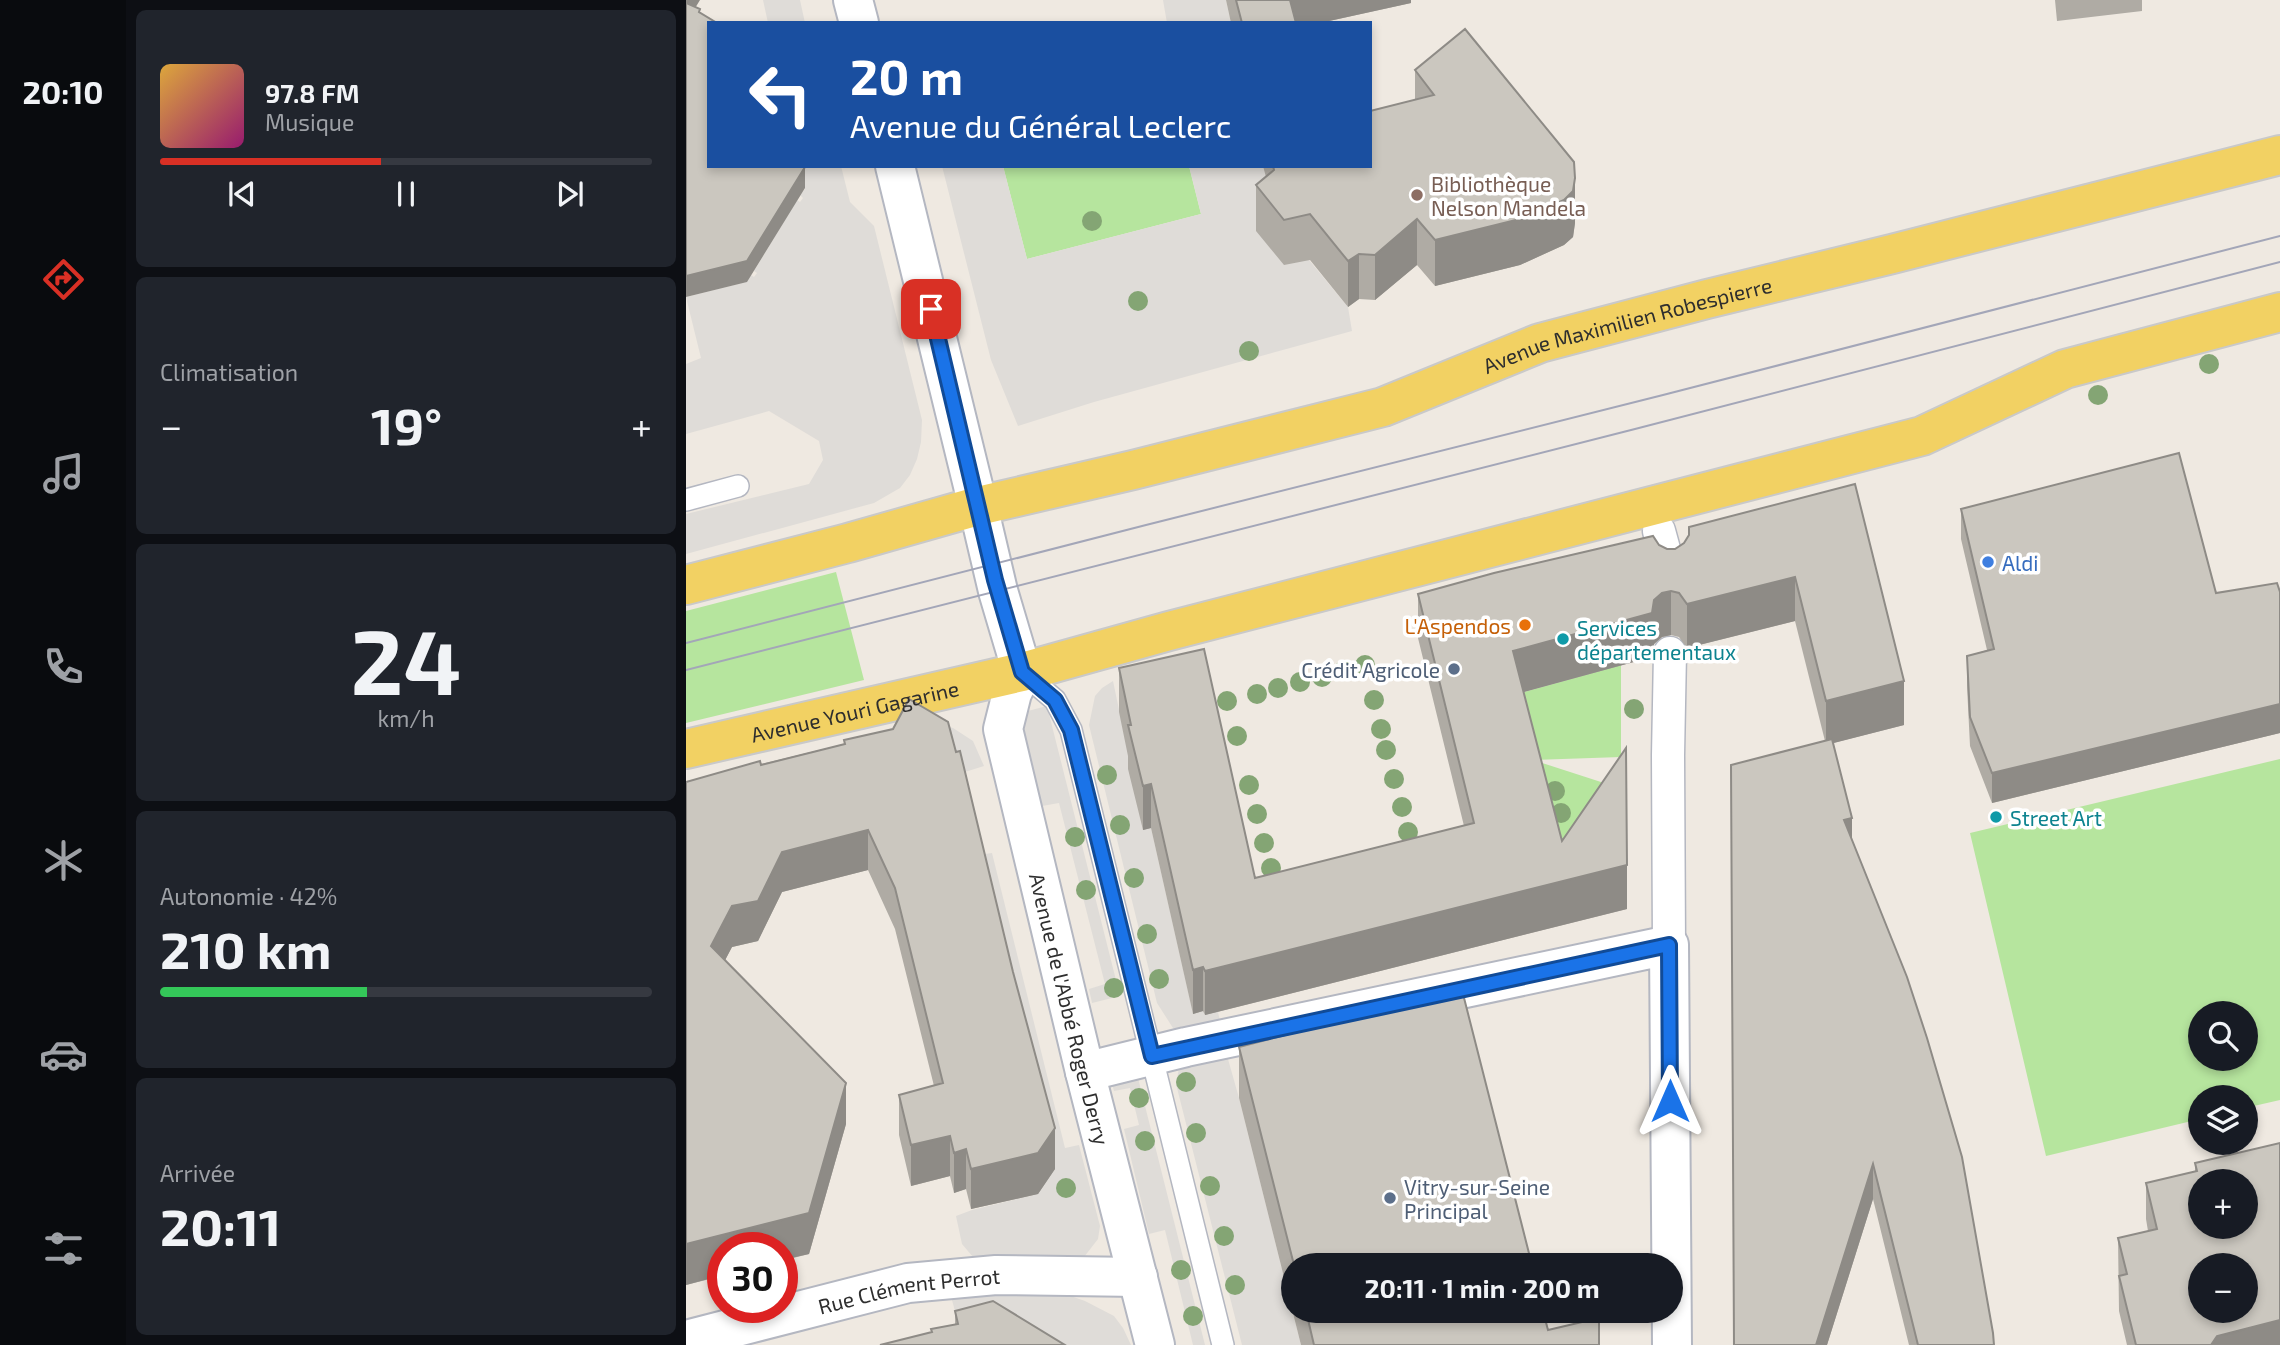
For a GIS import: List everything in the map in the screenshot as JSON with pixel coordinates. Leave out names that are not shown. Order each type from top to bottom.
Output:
[{"type":"main road","name":"Avenue Maximilien Robespierre","points":[[978,506],[1383,407],[1540,343],[2280,155]]},
{"type":"main road","points":[[1022,672],[1169,631],[1922,436],[2065,369],[2280,312]]},
{"type":"main road","points":[[686,585],[978,506]]},
{"type":"main road","name":"Avenue Youri Gagarine","points":[[686,749],[1022,672]]},
{"type":"street","points":[[853,0],[858,21]]},
{"type":"street","points":[[895,168],[998,591],[1022,672]]},
{"type":"street","points":[[1659,531],[1671,575]]},
{"type":"street","points":[[1670,653],[1668,755],[1672,1345]]},
{"type":"street","name":"Avenue de l'Abbé Roger Derry","points":[[1022,672],[1009,703],[1003,729],[1084,1072],[1155,1345]]},
{"type":"street","points":[[1084,1072],[1669,945]]},
{"type":"street","name":"Rue Clément Perrot","points":[[686,1340],[908,1283],[996,1275],[1138,1277]]},
{"type":"lane","points":[[686,500],[738,486]]},
{"type":"lane","points":[[1022,672],[1055,700],[1071,730],[1223,1345]]},
{"type":"green space","points":[[1004,168],[1190,168],[1201,214],[1027,259]]},
{"type":"green space","points":[[836,572],[864,680],[686,723],[686,611]]},
{"type":"green space","points":[[1621,665],[1621,757],[1533,760],[1601,782],[1610,788],[1609,827],[1551,844],[1513,695]]},
{"type":"green space","points":[[2280,759],[2280,1100],[2258,1105],[2258,1085],[2188,1085],[2188,1122],[2046,1156],[1970,833]]},
{"type":"shaded area","points":[[763,0],[800,0],[805,21],[768,21]]},
{"type":"shaded area","points":[[1163,0],[1226,0],[1231,21],[1167,21]]},
{"type":"shaded area","points":[[800,168],[842,168],[850,202],[874,226],[922,420],[917,459],[900,488],[874,503],[686,554],[686,514],[809,484],[823,460],[819,441],[769,411],[686,434],[686,364],[701,358],[686,297],[746,282],[751,275],[754,277],[757,273],[754,271],[797,200],[800,202],[803,198],[800,195],[805,189]]},
{"type":"shaded area","points":[[943,168],[1004,168],[1027,259],[1201,214],[1190,168],[1264,168],[1309,260],[1348,307],[1352,331],[1094,402],[1018,426],[991,360]]},
{"type":"shaded area","points":[[1113,681],[1144,829],[1151,828],[1193,1013],[1218,1012],[1222,1030],[1189,1035],[1173,1028],[1157,1003],[1089,725],[1095,696]]},
{"type":"shaded area","points":[[1047,706],[1120,996],[1092,1003],[1089,989],[1105,984],[1059,803],[1042,806],[1020,713]]},
{"type":"shaded area","points":[[931,722],[953,728],[973,741],[984,766],[965,772],[985,854],[992,853],[1065,1148],[1079,1145],[1100,1226],[1098,1239],[1084,1257],[986,1264],[973,1257],[962,1244],[956,1216],[1038,1194]]},
{"type":"shaded area","points":[[1226,1052],[1281,1265],[1281,1323],[1295,1323],[1301,1345],[1242,1345],[1176,1084],[1179,1068]]},
{"type":"shaded area","points":[[1137,1074],[1205,1345],[1193,1345],[1165,1230],[1149,1234],[1124,1129],[1139,1125],[1130,1088],[1114,1091],[1111,1080]]},
{"type":"shaded area","points":[[954,1291],[1056,1291],[1085,1301],[1114,1316],[1131,1345],[964,1345],[952,1300]]},
{"type":"building","points":[[1236,0],[1290,0],[1295,21],[1241,21]]},
{"type":"building","points":[[686,3],[700,9],[699,12],[714,21],[707,21],[707,168],[804,168],[747,261],[686,276]]},
{"type":"building","name":"Bibliothèque Nelson Mandela","points":[[1465,29],[1574,162],[1573,191],[1564,200],[1520,219],[1435,240],[1417,219],[1375,255],[1359,254],[1348,261],[1310,214],[1284,220],[1256,185],[1274,168],[1372,168],[1372,110],[1434,95],[1415,70]]},
{"type":"building","points":[[2179,453],[2216,593],[2277,583],[2280,592],[2280,704],[1992,773],[1970,717],[1967,656],[1994,649],[1961,509]]},
{"type":"building","points":[[1855,484],[1904,681],[1826,701],[1795,577],[1687,604],[1679,593],[1662,593],[1654,600],[1652,613],[1513,651],[1562,841],[1626,748],[1627,865],[1205,971],[1203,967],[1193,970],[1151,784],[1143,786],[1128,725],[1131,725],[1119,668],[1204,649],[1255,878],[1474,823],[1418,594],[1494,573],[1653,536],[1659,545],[1675,549],[1684,543],[1689,535],[1689,527]]},
{"type":"building","points":[[909,699],[948,722],[956,752],[960,751],[1013,972],[1055,1128],[1038,1153],[971,1169],[966,1149],[954,1153],[950,1136],[911,1145],[899,1095],[943,1083],[895,888],[868,830],[782,852],[758,901],[732,906],[711,946],[846,1083],[809,1213],[734,1232],[707,1232],[707,1239],[686,1244],[686,782],[760,761],[761,765],[845,744],[844,740],[893,729]]},
{"type":"building","points":[[1832,739],[1852,818],[1844,820],[1907,977],[1962,1157],[1994,1345],[1918,1345],[1873,1164],[1816,1345],[1734,1345],[1731,765]]},
{"type":"building","name":"Vitry-sur-Seine Principal","points":[[1462,990],[1529,1253],[1291,1253],[1239,1047]]},
{"type":"building","points":[[2280,1143],[2280,1320],[2217,1336],[2211,1345],[2136,1345],[2119,1276],[2127,1274],[2118,1238],[2157,1229],[2146,1183],[2188,1173],[2188,1239],[2258,1239],[2258,1169],[2196,1169],[2195,1163],[2229,1155],[2258,1155],[2258,1148]]},
{"type":"building","points":[[993,1301],[1065,1345],[880,1345],[932,1332],[931,1329],[958,1324],[955,1311]]},
{"type":"building","points":[[1309,1323],[1546,1323],[1548,1330],[1578,1323],[1599,1323],[1599,1345],[1314,1345]]},
{"type":"tram line","points":[[686,643],[2280,236]]},
{"type":"tram line","points":[[686,670],[2280,262]]},
{"type":"place","name":"Bibliothèque Nelson Mandela","points":[[1417,195]]},
{"type":"place","name":"Aldi","points":[[1988,562]]},
{"type":"place","name":"L'Aspendos","points":[[1525,625]]},
{"type":"place","name":"Services départementaux","points":[[1563,639]]},
{"type":"place","name":"Crédit Agricole","points":[[1454,669]]},
{"type":"place","name":"Street Art","points":[[1996,817]]},
{"type":"place","name":"Vitry-sur-Seine Principal","points":[[1390,1198]]},
{"type":"route","points":[[931,309],[998,591],[1022,672],[1055,700],[1071,730],[1152,1056],[1669,945],[1670,1101]]}]
